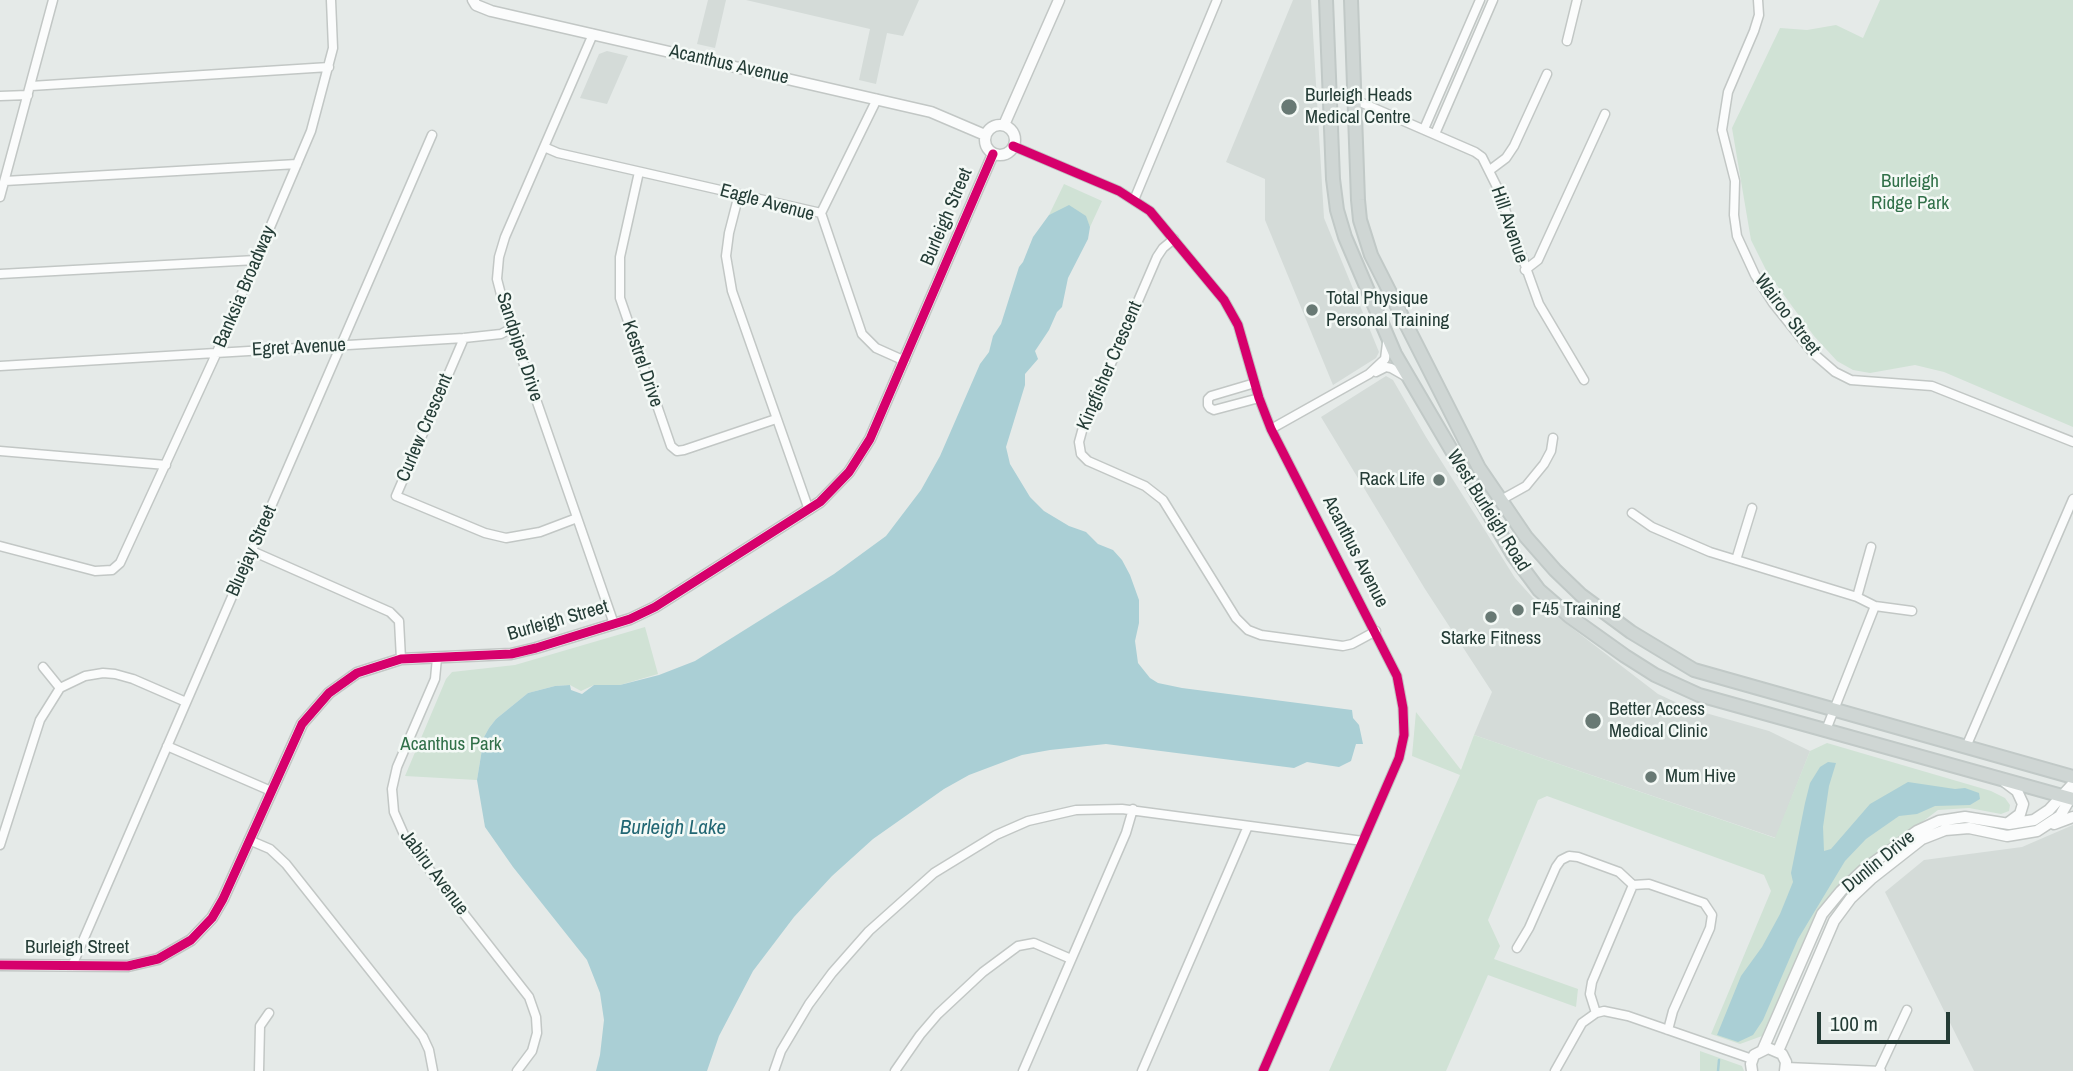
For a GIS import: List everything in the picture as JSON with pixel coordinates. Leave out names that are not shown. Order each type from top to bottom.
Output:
[{"type":"main road","name":"West Burleigh Road","points":[[1326,0],[1333,179],[1337,210],[1345,237],[1387,339],[1408,378],[1513,555],[1539,590],[1569,616],[1625,656],[1676,686],[1699,695],[2070,796]]},
{"type":"main road","points":[[1328,55],[1333,26],[1332,0]]},
{"type":"main road","name":"West Burleigh Road","points":[[1351,0],[1360,220],[1371,255],[1479,468],[1525,537],[1555,570],[1581,595],[1651,646],[1701,672],[2073,776]]},
{"type":"street","points":[[0,197],[53,0]]},
{"type":"street","name":"Banksia Broadway","points":[[0,546],[95,571],[112,570],[120,563],[217,352],[311,131],[333,48],[331,0]]},
{"type":"street","name":"Acanthus Avenue","points":[[473,0],[476,5],[491,11],[932,112],[985,135]]},
{"type":"street","points":[[1004,125],[1059,0]]},
{"type":"street","points":[[1134,200],[1217,0]]},
{"type":"street","points":[[1424,129],[1480,0]]},
{"type":"street","points":[[1435,134],[1493,0]]},
{"type":"street","points":[[1567,41],[1577,0]]},
{"type":"street","name":"Wairoo Street","points":[[1758,0],[1759,15],[1732,79],[1722,130],[1735,181],[1735,229],[1743,250],[1773,303],[1813,353],[1835,372],[1851,380],[1932,386],[2073,442]]},
{"type":"street","name":"Sandpiper Drive","points":[[593,34],[505,237],[499,257],[499,287],[614,624]]},
{"type":"street","points":[[0,96],[30,90],[329,67]]},
{"type":"street","name":"Hill Avenue","points":[[1547,74],[1514,146],[1506,158],[1490,170],[1539,304],[1584,380]]},
{"type":"street","points":[[821,214],[877,99]]},
{"type":"street","points":[[1353,99],[1479,154],[1490,170]]},
{"type":"street","points":[[1525,270],[1538,260],[1605,114]]},
{"type":"street","points":[[995,125],[1004,125],[1014,136],[1013,146],[1003,155],[993,153],[985,144],[985,135],[995,125]]},
{"type":"street","name":"Bluejay Street","points":[[72,966],[432,135]]},
{"type":"street","name":"Eagle Avenue","points":[[544,146],[558,153],[639,173],[821,214],[863,334],[876,348],[905,360]]},
{"type":"street","name":"Acanthus Avenue","points":[[1013,146],[1134,200],[1150,211],[1224,300],[1238,325],[1271,429],[1397,676],[1403,708],[1404,735],[1399,758],[1263,1071]]},
{"type":"street","name":"Burleigh Street","points":[[0,965],[143,964],[158,959],[191,940],[218,908],[295,735],[329,692],[357,673],[401,659],[511,654],[614,624],[655,607],[809,510],[840,482],[862,454],[993,153]]},
{"type":"street","points":[[5,181],[297,164]]},
{"type":"street","name":"Kestrel Drive","points":[[639,173],[619,263],[620,298],[671,446],[677,451],[684,450],[776,419]]},
{"type":"street","points":[[738,194],[729,233],[727,269],[732,291],[809,510]]},
{"type":"street","name":"Kingfisher Crescent","points":[[1174,239],[1157,257],[1082,431],[1079,442],[1081,454],[1088,461],[1145,486],[1163,500],[1236,618],[1248,630],[1261,635],[1343,646],[1376,631]]},
{"type":"street","points":[[0,274],[257,260]]},
{"type":"street","name":"Egret Avenue","points":[[0,366],[464,338],[501,334],[512,328]]},
{"type":"street","name":"Curlew Crescent","points":[[464,338],[396,496],[485,533],[506,538],[540,532],[577,518]]},
{"type":"street","points":[[1271,429],[1369,374],[1385,359],[1387,339]]},
{"type":"street","points":[[1369,374],[1391,368],[1408,378]]},
{"type":"street","points":[[1255,383],[1212,396],[1208,399],[1208,405],[1214,410],[1259,398]]},
{"type":"street","points":[[1499,501],[1526,486],[1551,451],[1553,438]]},
{"type":"street","points":[[0,451],[166,465]]},
{"type":"street","points":[[1966,747],[2073,499]]},
{"type":"street","points":[[1736,560],[1752,508]]},
{"type":"street","points":[[1632,513],[1652,527],[1710,552],[1857,597],[1875,606],[1912,611]]},
{"type":"street","points":[[1857,597],[1871,547]]},
{"type":"street","points":[[252,551],[394,615],[400,626],[401,659]]},
{"type":"street","points":[[1826,730],[1875,606]]},
{"type":"street","name":"Jabiru Avenue","points":[[437,658],[435,679],[397,767],[392,789],[394,812],[414,850],[529,997],[536,1017],[537,1033],[532,1051],[517,1071]]},
{"type":"street","points":[[44,667],[60,688]]},
{"type":"street","points":[[0,845],[40,720],[60,688],[85,676],[114,674],[133,679],[186,702]]},
{"type":"street","points":[[167,746],[271,791]]},
{"type":"street","points":[[1994,776],[2015,789],[2023,804],[2019,815],[2005,824]]},
{"type":"street","name":"Dunlin Drive","points":[[1763,1049],[1822,914],[1863,870],[1917,831],[1948,824],[2011,836],[2033,832],[2050,825],[2062,814],[2073,784]]},
{"type":"street","name":"Dunlin Drive","points":[[1778,1051],[1834,921],[1851,898],[1871,879],[1919,842],[1948,824],[1965,817],[2005,824],[2022,823],[2038,818],[2070,796]]},
{"type":"street","points":[[774,1071],[788,1040],[832,973],[890,910],[934,873],[996,835],[1028,821],[1076,810],[1133,809],[1363,841]]},
{"type":"street","points":[[1023,1071],[1126,833],[1133,809]]},
{"type":"street","points":[[2050,825],[2073,817]]},
{"type":"street","points":[[1142,1071],[1248,826]]},
{"type":"street","points":[[250,840],[271,849],[286,864],[422,1037],[429,1051],[433,1071]]},
{"type":"street","points":[[1517,948],[1529,928],[1556,867],[1562,860],[1573,856],[1623,874],[1633,885],[1653,885],[1704,903],[1711,911],[1710,929],[1673,1012],[1668,1030]]},
{"type":"street","points":[[1596,1013],[1590,988],[1633,885]]},
{"type":"street","points":[[895,1071],[920,1035],[955,996],[1017,946],[1034,943],[1071,959]]},
{"type":"street","points":[[1752,1071],[1752,1059],[1763,1049],[1778,1051],[1784,1058],[1785,1069],[1880,1070],[1907,1010]]},
{"type":"street","points":[[1555,1071],[1581,1023],[1596,1013],[1616,1012],[1752,1059]]},
{"type":"street","points":[[259,1071],[260,1026],[269,1013]]},
{"type":"shaded area","points":[[708,0],[726,0],[715,48],[697,44]]},
{"type":"shaded area","points":[[746,0],[919,0],[903,36],[887,33],[876,84],[859,80],[870,29]]},
{"type":"shaded area","points":[[1293,0],[1311,0],[1324,218],[1379,352],[1376,358],[1333,385],[1265,220],[1265,179],[1226,162]]},
{"type":"shaded area","points":[[607,51],[628,56],[607,104],[580,98],[599,54]]},
{"type":"shaded area","points":[[1386,376],[1393,380],[1515,578],[1533,598],[1658,694],[1688,708],[1769,731],[1810,751],[1776,838],[1474,735],[1492,692],[1425,589],[1321,417]]},
{"type":"shaded area","points":[[2073,825],[2073,1071],[1974,1071],[1885,892],[1924,860],[2022,847]]},
{"type":"green space","name":"Burleigh Ridge Park","points":[[1880,0],[2073,0],[2073,427],[1944,372],[1915,365],[1870,373],[1853,370],[1837,361],[1814,336],[1767,272],[1751,240],[1732,128],[1780,28],[1807,30],[1836,25],[1863,38]]},
{"type":"green space","points":[[1064,184],[1102,201],[1090,227],[1085,216],[1057,212],[1049,215]]},
{"type":"green space","name":"Acanthus Park","points":[[645,627],[658,674],[620,685],[594,685],[581,691],[570,685],[528,693],[489,728],[484,737],[477,780],[405,776],[446,679],[452,672],[515,665]]},
{"type":"green space","points":[[1416,712],[1461,770],[1474,735],[1775,838],[1810,751],[1827,743],[1991,791],[2005,798],[2010,805],[2009,811],[2001,814],[1969,808],[1938,810],[1852,875],[1819,910],[1762,1036],[1740,1044],[1711,1034],[1771,891],[1764,875],[1547,796],[1538,800],[1488,920],[1500,946],[1494,959],[1578,989],[1576,1007],[1488,975],[1446,1071],[1329,1071],[1460,775],[1412,756]]},
{"type":"green space","points":[[1700,1051],[1742,1066],[1744,1071],[1700,1071]]},
{"type":"water","name":"Burleigh Lake","points":[[1069,205],[1086,216],[1090,227],[1088,239],[1068,278],[1062,307],[1035,351],[1038,359],[1025,374],[1025,385],[1006,447],[1010,464],[1030,497],[1044,511],[1069,526],[1086,532],[1098,544],[1113,550],[1122,560],[1139,600],[1139,623],[1135,641],[1138,663],[1150,678],[1158,683],[1182,688],[1352,710],[1363,744],[1356,744],[1351,761],[1339,767],[1307,762],[1294,768],[1106,744],[1022,755],[969,775],[944,789],[873,839],[832,876],[794,917],[753,971],[719,1036],[707,1071],[596,1071],[604,1020],[600,993],[587,960],[513,867],[485,827],[477,780],[484,737],[496,719],[528,693],[570,685],[571,690],[582,694],[594,685],[620,685],[659,675],[695,661],[834,574],[886,536],[921,490],[940,456],[980,364],[989,352],[993,336],[1001,324],[1019,267],[1033,237],[1049,215]]},
{"type":"water","points":[[1828,762],[1836,763],[1829,786],[1823,827],[1824,851],[1831,849],[1870,804],[1908,782],[1965,788],[1979,793],[1980,799],[1970,805],[1935,806],[1917,814],[1899,816],[1866,839],[1845,861],[1798,939],[1763,1020],[1753,1035],[1738,1042],[1717,1035],[1741,976],[1762,947],[1780,914],[1793,882],[1791,873],[1810,783],[1820,767]]},
{"type":"waterway","points":[[1718,1071],[1719,1060]]},
{"type":"cycle path","points":[[1013,146],[1119,191],[1150,211],[1224,300],[1238,325],[1271,429],[1397,676],[1403,708],[1404,735],[1399,758],[1263,1071]]},
{"type":"cycle path","points":[[0,965],[128,966],[158,959],[191,940],[212,918],[223,899],[302,724],[329,693],[357,673],[401,659],[511,654],[630,619],[655,607],[820,502],[849,472],[870,439],[993,154]]},
{"type":"place","name":"Burleigh Heads Medical Centre","points":[[1289,107]]},
{"type":"place","name":"Total Physique Personal Training","points":[[1312,310]]},
{"type":"place","name":"Rack Life","points":[[1439,480]]},
{"type":"place","name":"F45 Training","points":[[1518,610]]},
{"type":"place","name":"Starke Fitness","points":[[1491,617]]},
{"type":"place","name":"Better Access Medical Clinic","points":[[1593,721]]},
{"type":"place","name":"Mum Hive","points":[[1651,777]]}]
